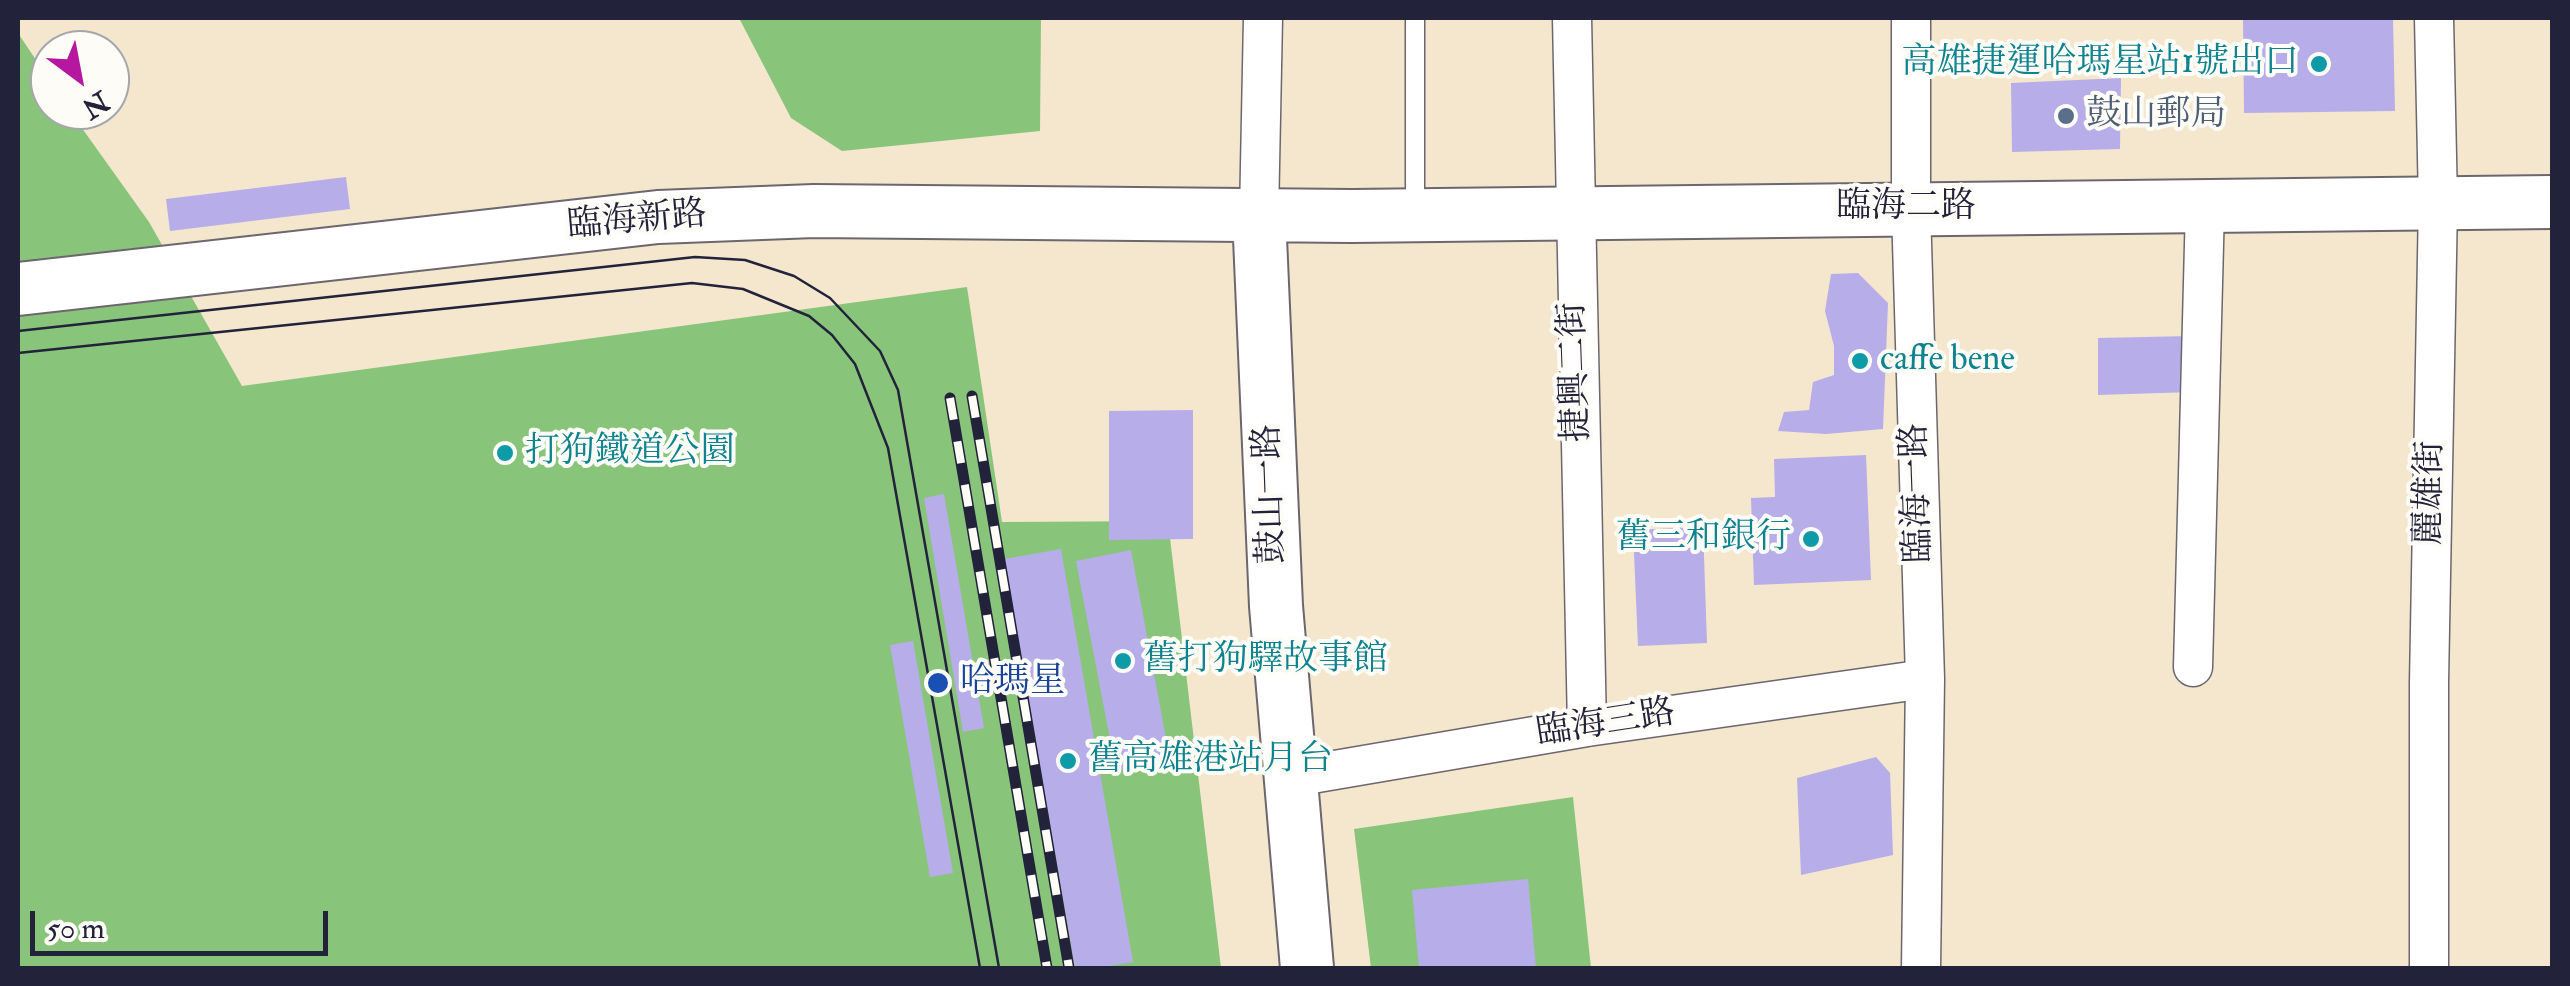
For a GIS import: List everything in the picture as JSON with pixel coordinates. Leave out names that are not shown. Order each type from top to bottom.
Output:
[{"type":"street","name":"鼓山一路","points":[[1264,18],[1259,216],[1276,606],[1307,968]]},
{"type":"street","name":"捷興二街","points":[[1572,18],[1573,213],[1587,727]]},
{"type":"street","name":"臨海一路","points":[[1911,18],[1911,209],[1925,679],[1922,968]]},
{"type":"street","name":"麗雄街","points":[[2429,968],[2428,682],[2438,204],[2434,18]]},
{"type":"street","name":"臨海二路","points":[[1259,216],[2552,202]]},
{"type":"street","points":[[2193,667],[2204,206]]},
{"type":"street","name":"臨海新路","points":[[18,289],[658,218],[854,211],[1259,216]]},
{"type":"street","name":"臨海三路","points":[[1288,778],[1587,727],[1925,679]]},
{"type":"lane","points":[[1414,18],[1415,214]]},
{"type":"green space","points":[[739,18],[1041,18],[1040,131],[842,151],[791,118]]},
{"type":"green space","name":"打狗鐵道公園","points":[[18,33],[30,51],[30,130],[83,130],[149,222],[242,386],[967,287],[1002,522],[1168,521],[1221,968],[18,968]]},
{"type":"green space","points":[[1573,797],[1591,968],[1371,968],[1354,829]]},
{"type":"building","name":"高雄捷運哈瑪星站1號出口","points":[[2243,18],[2393,18],[2395,111],[2244,113]]},
{"type":"building","name":"鼓山郵局","points":[[2121,78],[2120,149],[2012,152],[2011,83]]},
{"type":"building","points":[[346,177],[350,209],[170,231],[166,199]]},
{"type":"building","name":"caffe bene","points":[[1858,273],[1888,303],[1883,429],[1826,434],[1778,431],[1784,412],[1809,410],[1813,382],[1834,375],[1834,346],[1825,311],[1831,274]]},
{"type":"building","points":[[2191,336],[2192,392],[2098,395],[2098,338]]},
{"type":"building","points":[[1193,410],[1193,539],[1109,540],[1109,411]]},
{"type":"building","name":"舊三和銀行","points":[[1866,455],[1871,580],[1754,585],[1751,498],[1775,497],[1774,459]]},
{"type":"building","name":"哈瑪星","points":[[944,494],[984,728],[963,732],[924,498]]},
{"type":"building","points":[[1703,527],[1707,643],[1638,646],[1633,530]]},
{"type":"building","name":"舊高雄港站月台","points":[[1061,549],[1133,962],[1097,968],[1075,968],[1004,559]]},
{"type":"building","name":"舊打狗驛故事館","points":[[1131,550],[1170,760],[1116,771],[1076,561]]},
{"type":"building","name":"哈瑪星","points":[[913,641],[953,873],[930,877],[890,645]]},
{"type":"building","points":[[1876,757],[1890,773],[1893,855],[1801,875],[1797,778]]},
{"type":"building","points":[[1528,879],[1536,968],[1419,968],[1412,890]]},
{"type":"tram line","points":[[18,331],[695,257],[745,260],[794,276],[830,298],[880,351],[898,390],[999,968]]},
{"type":"tram line","points":[[18,353],[692,283],[743,289],[809,316],[832,335],[855,364],[888,448],[980,968]]},
{"type":"railway","points":[[972,396],[1069,968]]},
{"type":"railway","points":[[950,398],[1047,968]]},
{"type":"place","name":"高雄捷運哈瑪星站1號出口","points":[[2319,64]]},
{"type":"place","name":"鼓山郵局","points":[[2066,116]]},
{"type":"place","name":"caffe bene","points":[[1860,361]]},
{"type":"place","name":"打狗鐵道公園","points":[[505,453]]},
{"type":"place","name":"舊三和銀行","points":[[1811,539]]},
{"type":"place","name":"舊打狗驛故事館","points":[[1123,661]]},
{"type":"place","name":"哈瑪星","points":[[938,683]]},
{"type":"place","name":"舊高雄港站月台","points":[[1068,761]]}]
